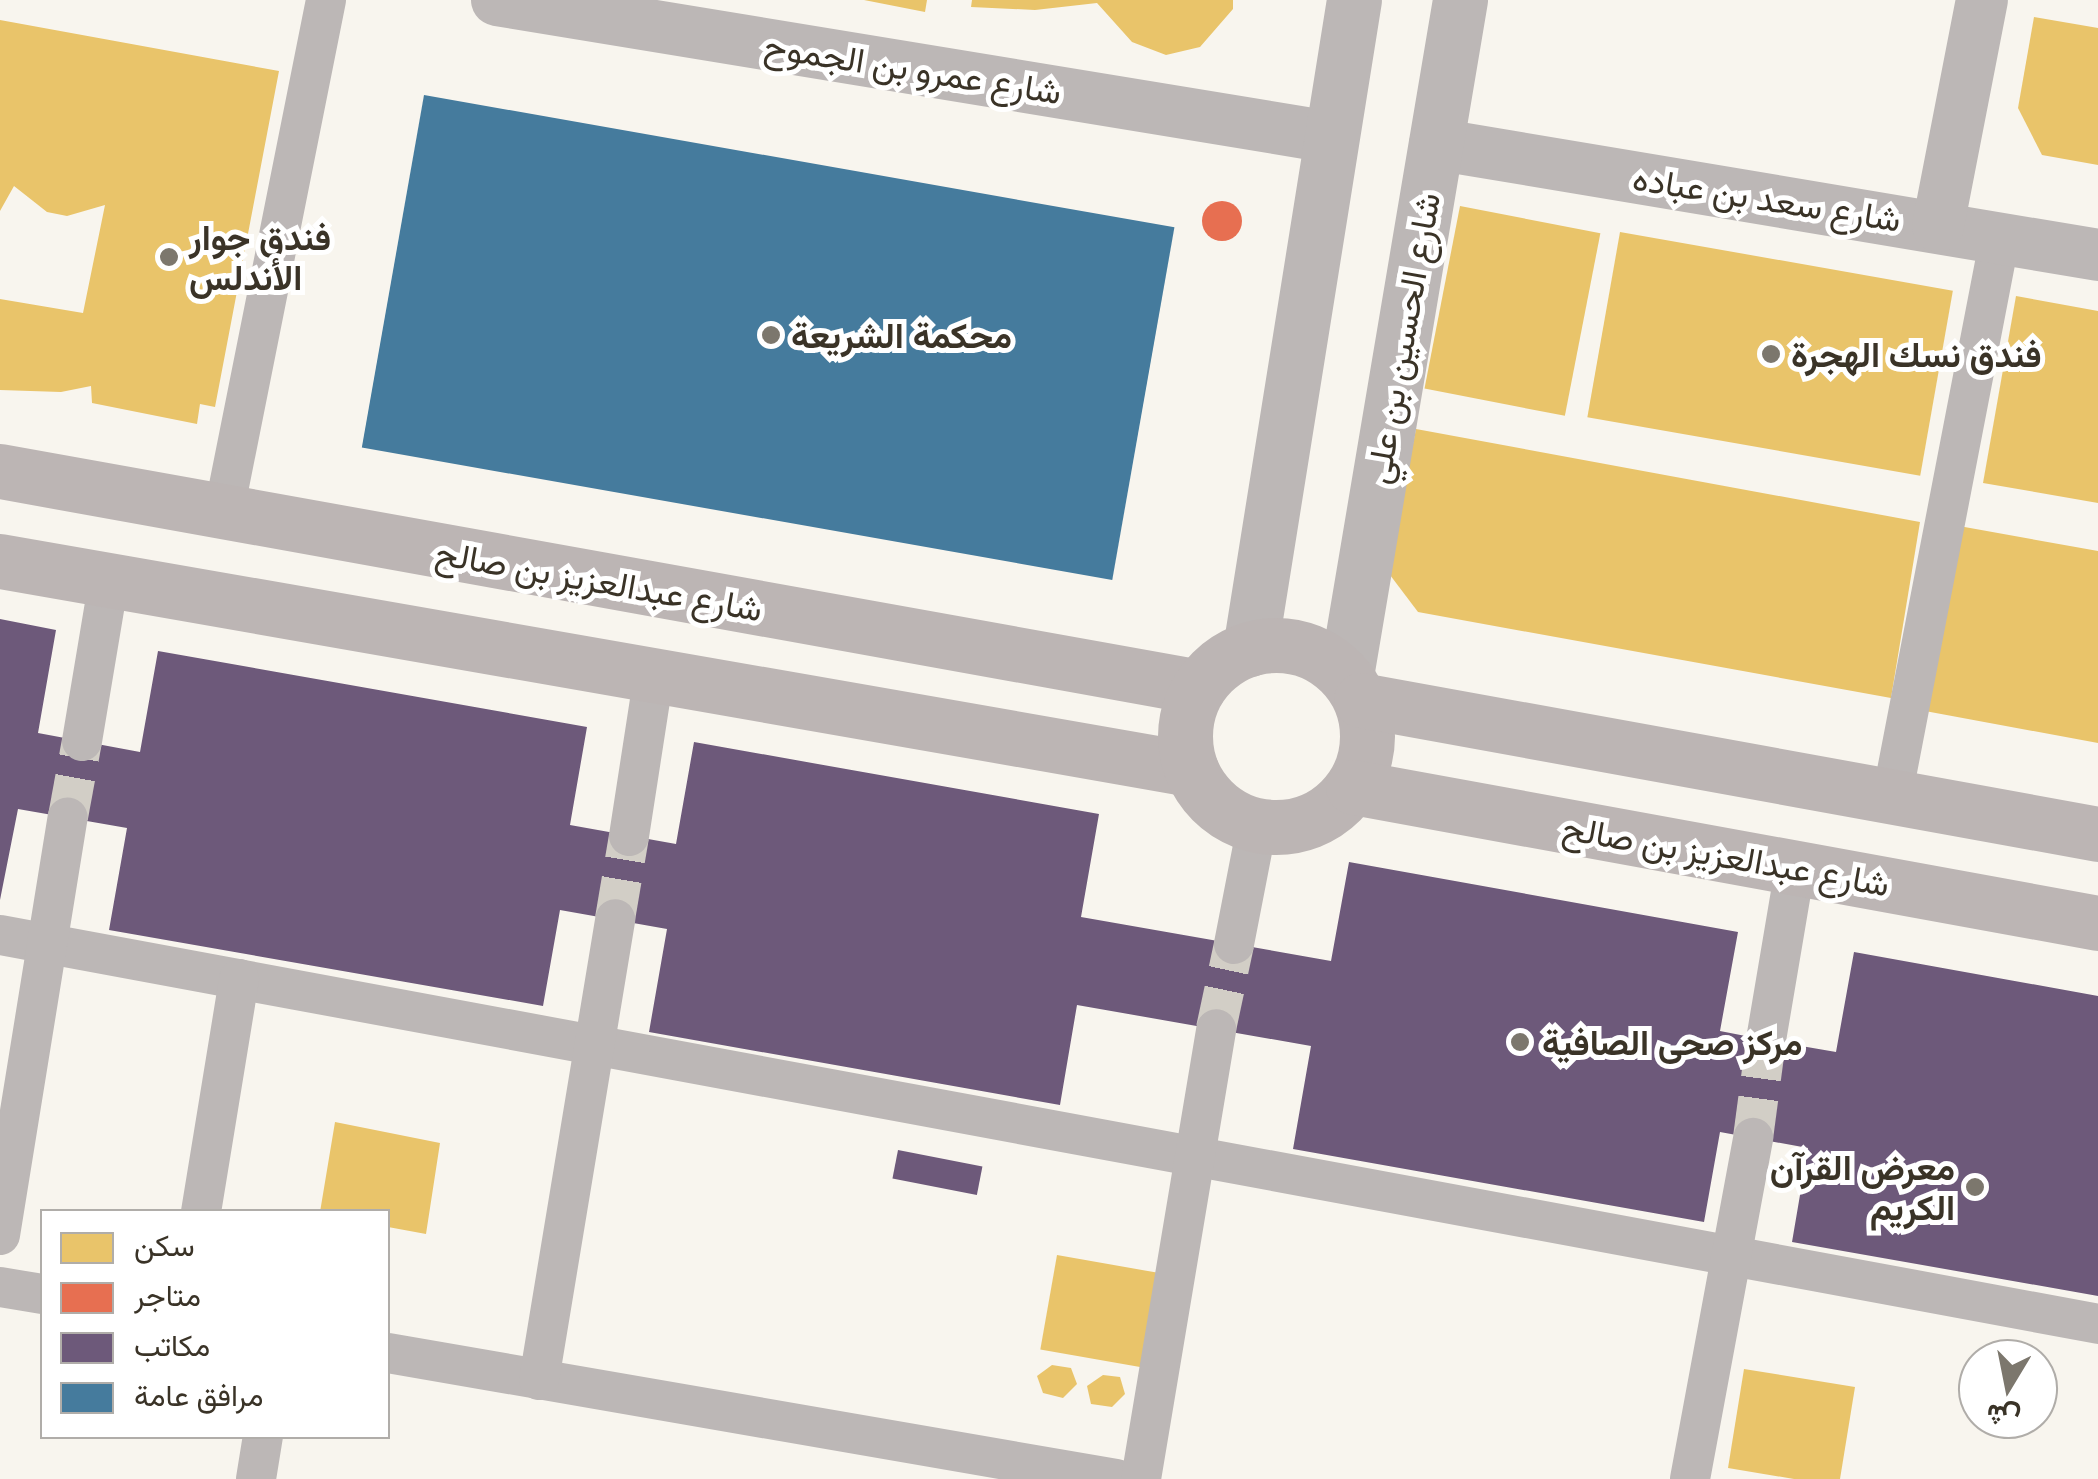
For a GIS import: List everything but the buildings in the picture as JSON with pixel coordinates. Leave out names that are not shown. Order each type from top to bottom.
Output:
[{"type":"main road","name":"شارع عبدالعزيز بن صالح","points":[[0,471],[1199,687]]},
{"type":"main road","points":[[0,561],[1191,769]]},
{"type":"main road","points":[[1292,646],[1312,652],[1353,688],[1368,730],[1366,760],[1353,787],[1334,808],[1311,821],[1284,828],[1257,826],[1229,814],[1206,795],[1191,769],[1186,728],[1199,687],[1230,657],[1250,648],[1292,646]]},
{"type":"main road","points":[[1353,688],[1892,797],[2098,834]]},
{"type":"main road","name":"شارع عبدالعزيز بن صالح","points":[[1353,787],[2098,923]]},
{"type":"street","points":[[224,511],[326,0]]},
{"type":"street","name":"شارع عمرو بن الجموح","points":[[497,0],[1330,137]]},
{"type":"street","points":[[1250,648],[1354,0]]},
{"type":"street","name":"شارع الحسين بن علي","points":[[1353,688],[1460,0]]},
{"type":"street","points":[[1938,226],[1982,0]]},
{"type":"street","name":"شارع سعد بن عباده","points":[[1435,144],[2098,255]]},
{"type":"street","points":[[1892,797],[2000,237]]},
{"type":"street","points":[[82,741],[109,580]]},
{"type":"street","points":[[628,836],[654,676]]},
{"type":"street","points":[[0,1235],[68,817]]},
{"type":"street","points":[[1234,944],[1257,826]]},
{"type":"street","points":[[1766,1040],[1795,868]]},
{"type":"street","points":[[538,1380],[615,920]]},
{"type":"street","points":[[0,935],[2098,1324]]},
{"type":"street","points":[[201,1209],[239,978]]},
{"type":"street","points":[[1142,1479],[1216,1030]]},
{"type":"street","points":[[1690,1479],[1753,1138]]},
{"type":"street","points":[[0,1287],[40,1294]]},
{"type":"street","points":[[390,1353],[1116,1479]]},
{"type":"street","points":[[256,1479],[263,1439]]},
{"type":"tunnel","points":[[68,817],[82,741]]},
{"type":"tunnel","points":[[615,919],[629,836]]},
{"type":"tunnel","points":[[1216,1029],[1234,944]]},
{"type":"tunnel","points":[[1753,1138],[1766,1040]]},
{"type":"place","name":"فندق جوار الأندلس","points":[[169,257]]},
{"type":"place","name":"محكمة الشريعة","points":[[771,335]]},
{"type":"place","name":"فندق نسك الهجرة","points":[[1771,354]]},
{"type":"place","name":"مركز صحى الصافية","points":[[1520,1042]]},
{"type":"place","name":"معرض القرآن الكريم","points":[[1975,1187]]}]
